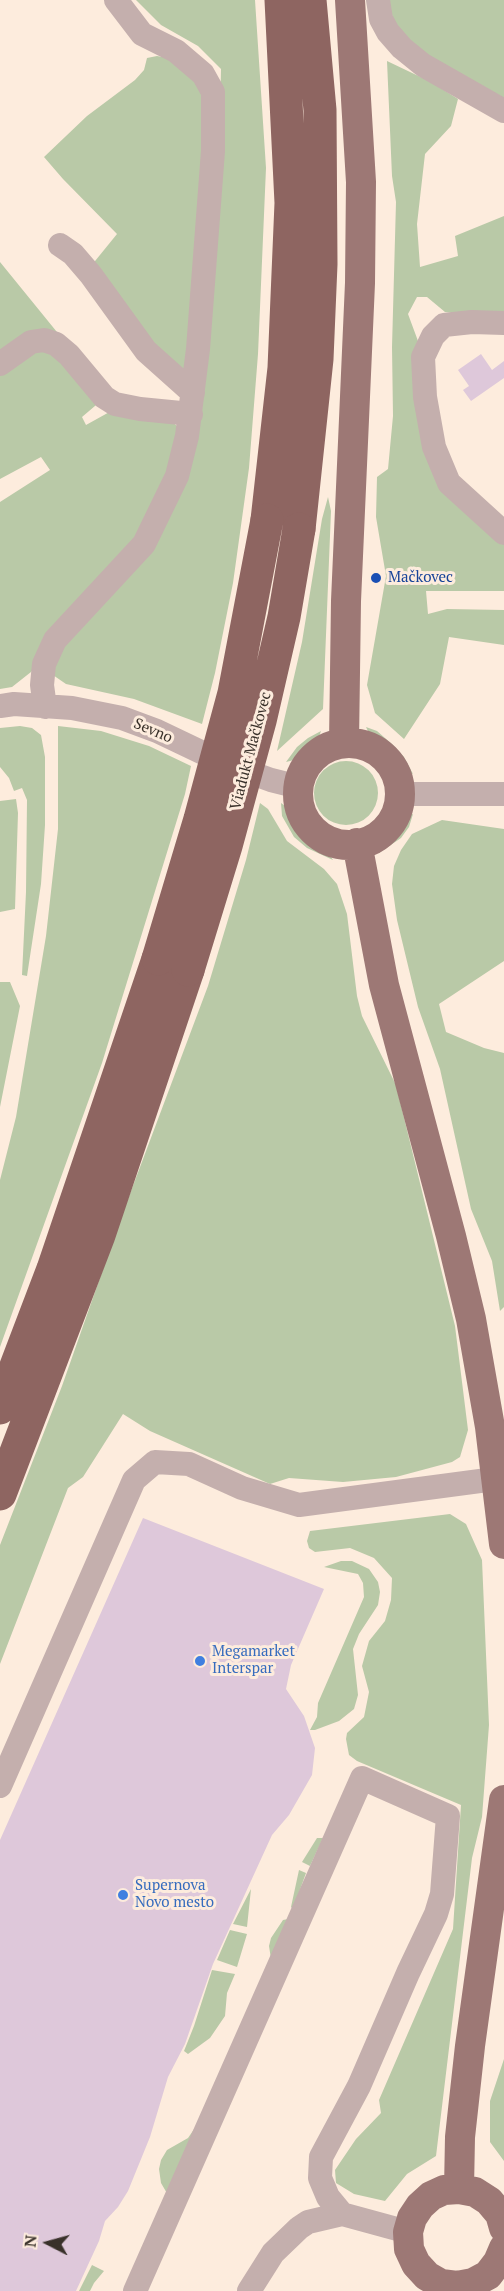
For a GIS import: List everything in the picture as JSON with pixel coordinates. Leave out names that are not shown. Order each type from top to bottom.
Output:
[{"type":"highway","points":[[0,1408],[57,1258],[158,959],[200,819],[234,693],[267,520],[284,368],[291,203],[281,0]]},
{"type":"highway","name":"Viadukt Mačkovec","points":[[0,1494],[95,1245],[188,970],[226,846],[260,721],[284,617],[300,528],[317,359],[321,264],[320,110],[310,0]]},
{"type":"main road","points":[[344,743],[346,601],[360,238],[357,97],[350,0]]},
{"type":"main road","points":[[344,743],[356,743],[370,747],[382,755],[392,766],[398,780],[399,794],[398,808],[392,822],[382,832],[370,840],[340,844],[325,839],[312,829],[303,815],[298,800],[303,772],[309,761],[329,746],[344,743]]},
{"type":"main road","points":[[357,843],[384,985],[471,1319],[490,1427],[504,1544]]},
{"type":"main road","points":[[459,2189],[460,2137],[470,2046],[504,1800]]},
{"type":"main road","points":[[504,2228],[500,2214],[489,2201],[475,2193],[459,2189],[444,2190],[425,2201],[412,2218],[408,2232],[409,2249],[416,2264],[427,2276],[458,2289],[488,2275],[498,2262],[504,2248]]},
{"type":"street","points":[[45,707],[42,686],[44,664],[56,640],[144,543],[177,476],[192,403],[209,215],[213,151],[213,92],[203,74],[176,51],[142,34],[116,0]]},
{"type":"street","points":[[378,0],[381,19],[388,32],[402,48],[423,65],[504,111]]},
{"type":"street","points":[[60,245],[73,254],[91,275],[146,351],[192,403]]},
{"type":"street","points":[[504,323],[472,322],[444,325],[433,336],[423,357],[425,397],[434,447],[448,483],[504,533]]},
{"type":"street","points":[[0,364],[32,342],[44,340],[56,344],[104,397],[114,404],[140,409],[192,403]]},
{"type":"street","name":"Sevno","points":[[0,706],[14,704],[72,708],[122,718],[224,763],[271,780],[299,787]]},
{"type":"street","points":[[399,794],[504,794]]},
{"type":"street","points":[[0,1786],[134,1480],[155,1462],[189,1464],[242,1488],[299,1505],[495,1479]]},
{"type":"street","points":[[135,2291],[362,1778],[448,1816],[442,1894],[436,1914],[359,2086],[321,2157],[320,2178],[328,2197],[342,2214]]},
{"type":"street","points":[[249,2291],[273,2253],[308,2222],[342,2214],[408,2232]]},
{"type":"green space","points":[[136,0],[255,0],[266,168],[258,354],[249,468],[233,583],[202,724],[134,699],[66,684],[50,673],[58,650],[158,538],[218,212],[221,69],[198,46],[161,25]]},
{"type":"green space","points":[[388,0],[504,0],[504,98],[419,50],[394,22]]},
{"type":"green space","points":[[157,56],[168,58],[199,80],[206,111],[187,366],[180,377],[91,266],[117,234],[44,157],[87,116],[135,80],[144,70],[147,58]]},
{"type":"green space","points":[[387,61],[431,82],[458,99],[451,126],[425,154],[417,224],[420,267],[458,256],[455,236],[504,216],[504,313],[471,315],[445,312],[427,297],[417,297],[408,314],[418,341],[422,425],[504,540],[504,591],[426,591],[428,614],[447,609],[504,610],[504,645],[449,637],[440,684],[404,739],[375,713],[367,685],[386,576],[376,517],[377,477],[388,469],[393,416],[392,347],[396,202],[392,176]]},
{"type":"green space","points":[[0,262],[61,337],[0,358]]},
{"type":"green space","points":[[45,346],[102,400],[82,417],[86,425],[113,410],[168,418],[178,427],[171,464],[137,540],[31,672],[12,687],[0,689],[0,502],[50,470],[41,457],[0,479],[0,370]]},
{"type":"green space","points":[[328,497],[331,511],[323,709],[277,751],[302,642],[322,519]]},
{"type":"green space","points":[[20,726],[32,728],[41,735],[45,757],[45,825],[41,884],[27,976],[22,975],[27,800],[22,788],[14,791],[9,778],[0,767],[0,728]]},
{"type":"green space","points":[[58,726],[101,731],[149,746],[191,766],[185,794],[102,1063],[0,1347],[0,1180],[16,1117],[46,936],[58,829]]},
{"type":"green space","points":[[366,727],[377,731],[393,745],[404,757],[413,774],[399,768],[391,754],[374,744]]},
{"type":"green space","points":[[321,731],[309,753],[302,758],[286,762],[297,747]]},
{"type":"green space","points":[[346,761],[364,767],[372,775],[378,793],[372,811],[364,819],[346,825],[328,819],[320,811],[314,793],[320,775],[328,767]]},
{"type":"green space","points":[[16,799],[18,813],[15,909],[0,912],[0,801]]},
{"type":"green space","points":[[260,803],[268,809],[287,841],[324,869],[337,884],[347,914],[357,996],[362,1016],[396,1085],[455,1326],[468,1430],[460,1457],[452,1462],[396,1477],[343,1482],[289,1478],[270,1484],[150,1431],[123,1414],[83,1477],[68,1488],[0,1664],[0,1545],[62,1386],[122,1215],[208,986],[246,860]]},
{"type":"green space","points":[[281,803],[293,812],[301,827],[326,849],[333,860],[307,848],[294,837],[282,816]]},
{"type":"green space","points":[[413,814],[409,827],[401,838],[379,853],[378,843],[398,819]]},
{"type":"green space","points":[[442,820],[504,829],[504,961],[439,1004],[446,1032],[484,1048],[504,1053],[504,1307],[500,1311],[492,1261],[471,1209],[440,1069],[418,1007],[397,920],[392,884],[394,866],[412,834]]},
{"type":"green space","points":[[0,982],[10,982],[20,1006],[0,1107]]},
{"type":"green space","points":[[450,1514],[466,1524],[482,1560],[489,1725],[482,1817],[472,1858],[436,2156],[407,2174],[385,2201],[354,2194],[336,2183],[335,2170],[356,2139],[381,2113],[379,2100],[453,1929],[461,1805],[357,1761],[349,1755],[347,1733],[364,1717],[369,1692],[362,1666],[369,1641],[385,1621],[391,1600],[392,1578],[374,1558],[350,1548],[315,1552],[309,1548],[307,1541],[310,1531]]},
{"type":"green space","points":[[341,1561],[352,1561],[369,1569],[378,1582],[380,1592],[378,1605],[359,1634],[353,1649],[358,1695],[354,1709],[339,1721],[310,1730],[317,1717],[318,1703],[364,1597],[363,1583],[358,1574],[324,1567]]},
{"type":"green space","points":[[317,1838],[323,1838],[310,1866],[302,1862]]},
{"type":"green space","points":[[299,1870],[306,1873],[293,1909],[291,1907]]},
{"type":"green space","points":[[251,1889],[247,1927],[233,1924]]},
{"type":"green space","points":[[288,1919],[271,1959],[269,1946],[271,1938],[283,1920]]},
{"type":"green space","points":[[230,1930],[247,1934],[237,1967],[217,1960]]},
{"type":"green space","points":[[212,1970],[235,1974],[227,1993],[225,2016],[210,2038],[188,2054],[184,2051]]},
{"type":"green space","points":[[504,2059],[504,2161],[490,2142],[490,2101]]},
{"type":"green space","points":[[199,2122],[168,2195],[161,2183],[159,2169],[161,2160],[167,2150],[188,2138]]},
{"type":"green space","points":[[92,2265],[104,2271],[90,2291],[79,2291]]},
{"type":"building","points":[[481,354],[492,370],[504,361],[504,378],[471,401],[463,390],[469,386],[458,370]]},
{"type":"building","name":"Supernova Novo mesto","points":[[143,1518],[324,1589],[291,1665],[286,1689],[304,1716],[315,1748],[312,1775],[289,1815],[272,1835],[213,1964],[185,2044],[168,2077],[150,2137],[128,2191],[105,2221],[99,2241],[76,2291],[0,2291],[0,1840]]},
{"type":"place","name":"Mačkovec","points":[[376,578]]},
{"type":"place","name":"Megamarket Interspar","points":[[200,1661]]},
{"type":"place","name":"Supernova Novo mesto","points":[[123,1895]]}]
